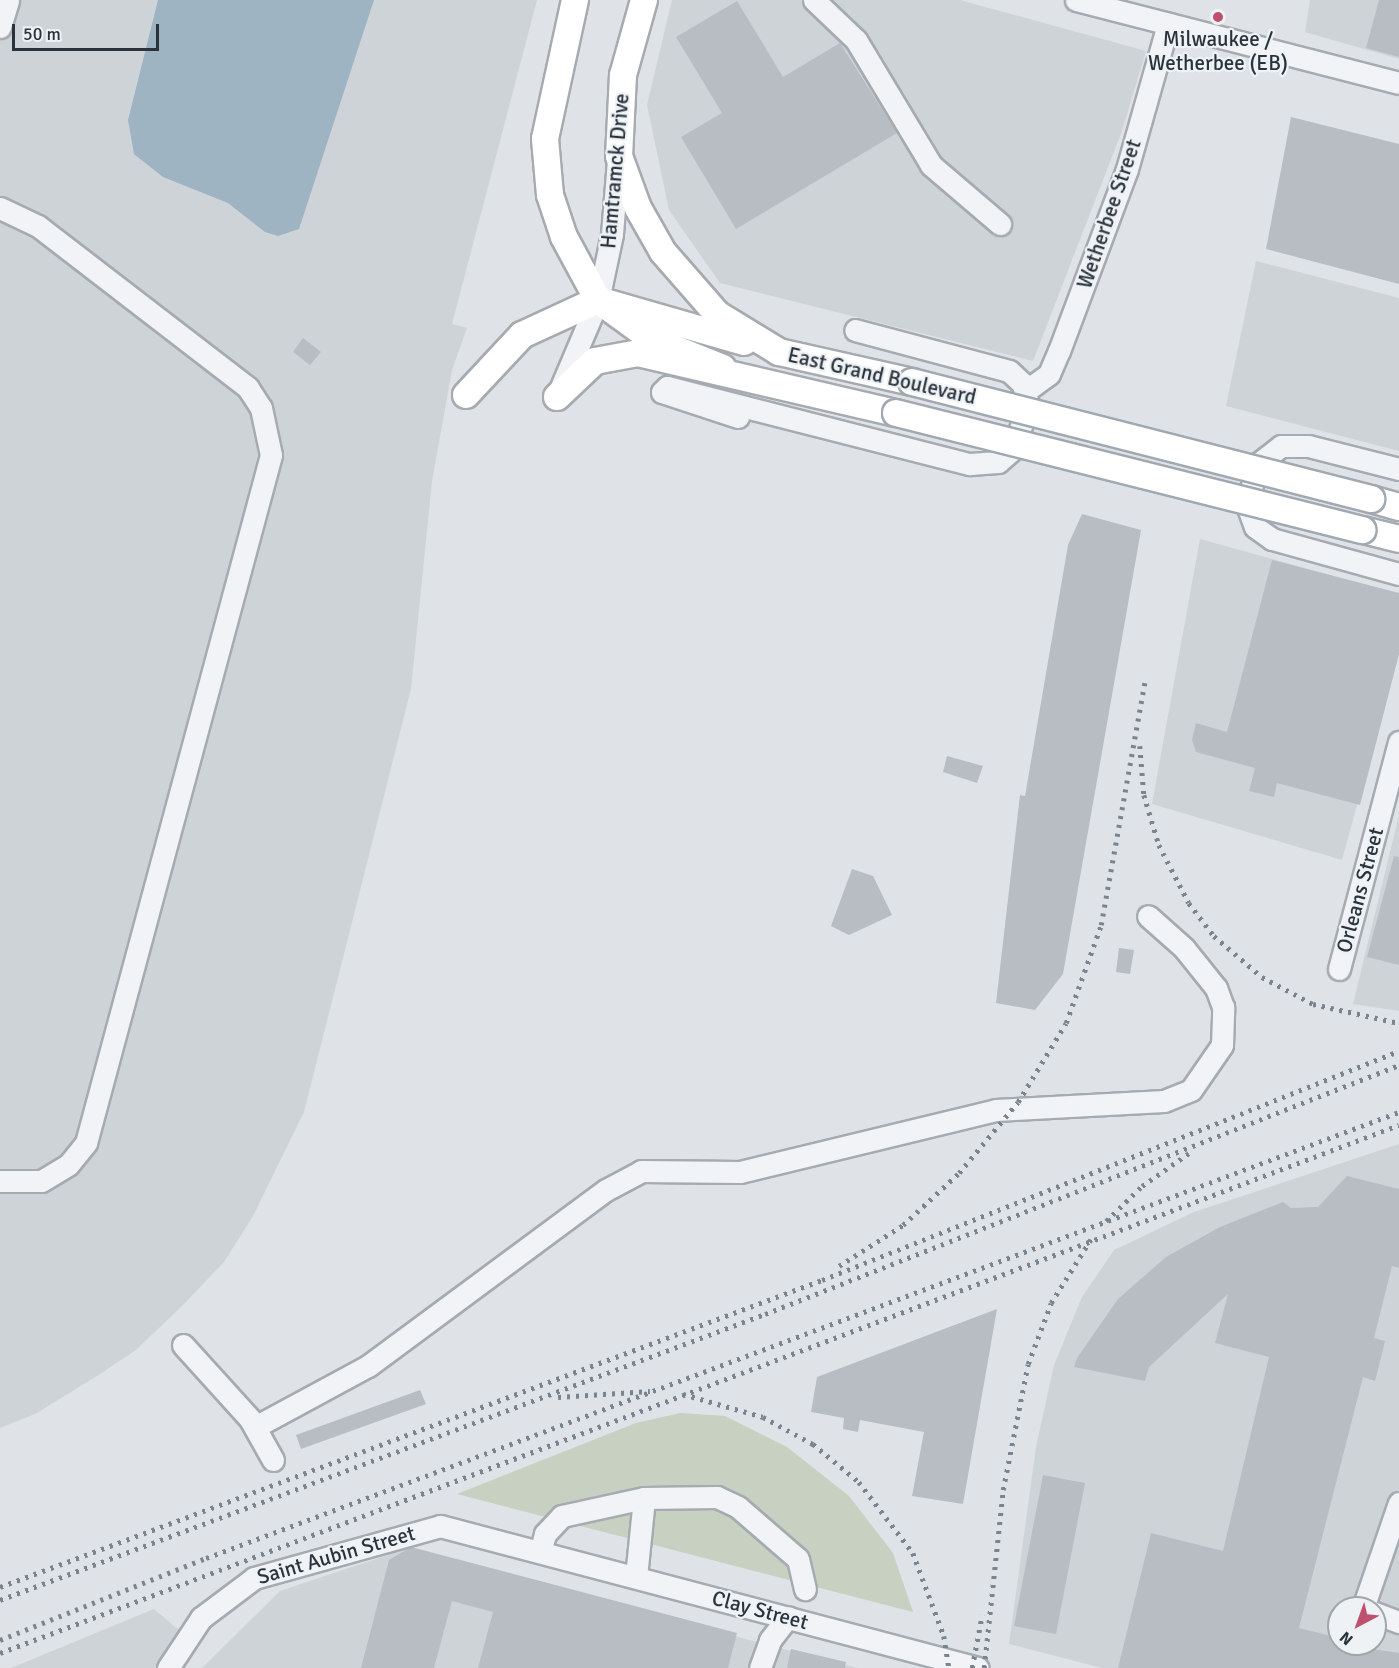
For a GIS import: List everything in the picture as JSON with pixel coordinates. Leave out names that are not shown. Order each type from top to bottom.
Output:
[{"type":"main road","points":[[575,0],[556,76],[545,139],[550,195],[564,237],[598,300],[653,340],[723,368]]},
{"type":"main road","name":"Hamtramck Drive","points":[[619,156],[623,75],[644,0]]},
{"type":"main road","name":"East Grand Boulevard","points":[[619,156],[638,208],[663,252],[717,314],[779,352],[912,382],[1399,507]]},
{"type":"main road","points":[[466,395],[522,335],[598,300],[779,352]]},
{"type":"main road","points":[[556,397],[580,370],[616,354],[638,353],[723,368]]},
{"type":"main road","name":"East Grand Boulevard","points":[[723,368],[1399,539]]},
{"type":"street","points":[[814,0],[856,40],[931,165],[1000,224]]},
{"type":"street","points":[[1076,0],[1399,83]]},
{"type":"street","name":"Wetherbee Street","points":[[1027,390],[1049,374],[1059,351],[1127,169],[1168,24]]},
{"type":"street","name":"Hamtramck Drive","points":[[556,397],[598,300],[612,234],[619,156]]},
{"type":"street","points":[[0,208],[38,226],[248,388],[261,408],[271,454],[86,1143],[68,1165],[41,1181],[0,1181]]},
{"type":"street","name":"East Grand Boulevard","points":[[855,330],[1001,367],[1027,390]]},
{"type":"street","points":[[738,417],[662,392],[667,387],[979,465],[998,462],[1014,448],[1028,415],[1027,390]]},
{"type":"street","points":[[1399,469],[1308,446],[1281,446],[1257,465],[1247,505],[1255,527],[1272,539],[1399,574]]},
{"type":"street","name":"Orleans Street","points":[[1339,969],[1399,742]]},
{"type":"street","points":[[255,1427],[368,1366],[606,1190],[641,1171],[740,1172],[996,1110],[1164,1101],[1191,1090],[1222,1045],[1224,1007],[1216,988],[1184,948],[1149,916]]},
{"type":"street","points":[[183,1345],[255,1427],[273,1460]]},
{"type":"street","points":[[636,1577],[644,1498]]},
{"type":"street","points":[[541,1549],[545,1534],[562,1516],[644,1498],[728,1500],[798,1559],[805,1588]]},
{"type":"street","points":[[1367,1596],[1392,1510],[1399,1503]]},
{"type":"street","name":"Saint Aubin Street","points":[[168,1668],[201,1618],[254,1578],[440,1527],[541,1549]]},
{"type":"street","name":"Clay Street","points":[[541,1549],[636,1577],[978,1668]]},
{"type":"street","points":[[760,1668],[770,1640],[788,1617]]},
{"type":"shaded area","points":[[0,0],[537,0],[452,324],[467,328],[452,370],[432,481],[411,689],[304,1112],[253,1216],[224,1262],[184,1304],[136,1350],[35,1414],[0,1428]]},
{"type":"shaded area","points":[[672,0],[960,0],[1146,51],[1122,131],[1033,361],[720,283],[669,210],[647,105]]},
{"type":"shaded area","points":[[1310,0],[1399,0],[1399,59],[1305,32]]},
{"type":"shaded area","points":[[1256,261],[1399,298],[1399,451],[1226,406]]},
{"type":"shaded area","points":[[1200,539],[1399,594],[1399,653],[1342,860],[1152,804]]},
{"type":"shaded area","points":[[1399,815],[1399,1011],[1353,1004]]},
{"type":"shaded area","points":[[1399,1144],[1399,1668],[1102,1668],[1009,1644],[1036,1447],[1054,1365],[1082,1297],[1114,1250],[1194,1212]]},
{"type":"shaded area","points":[[403,1550],[857,1668],[202,1668],[280,1591]]},
{"type":"shaded area","points":[[154,1609],[186,1636],[166,1668],[11,1668]]},
{"type":"green space","points":[[680,1413],[725,1416],[787,1447],[849,1496],[893,1553],[913,1612],[457,1494],[636,1423]]},
{"type":"water","points":[[158,0],[374,0],[299,229],[278,236],[265,232],[228,203],[163,177],[134,154],[128,120]]},
{"type":"building","points":[[1379,0],[1399,0],[1399,57],[1366,48]]},
{"type":"building","points":[[737,1],[783,77],[840,43],[897,133],[736,229],[681,137],[722,113],[676,37]]},
{"type":"building","points":[[1291,117],[1399,144],[1399,284],[1266,249]]},
{"type":"building","points":[[303,338],[321,352],[310,365],[293,352]]},
{"type":"building","points":[[1082,514],[1141,530],[1063,974],[1035,1010],[996,1003],[1020,795],[1025,796],[1068,545]]},
{"type":"building","points":[[1272,560],[1399,593],[1399,654],[1360,805],[1277,783],[1274,797],[1249,791],[1255,768],[1196,752],[1192,740],[1196,723],[1227,732]]},
{"type":"building","points":[[947,756],[983,766],[977,783],[943,772]]},
{"type":"building","points":[[1394,856],[1399,857],[1399,965],[1367,957]]},
{"type":"building","points":[[852,869],[873,876],[892,915],[849,935],[831,926]]},
{"type":"building","points":[[1119,948],[1134,950],[1130,974],[1116,972]]},
{"type":"building","points":[[1347,1176],[1399,1189],[1399,1268],[1392,1266],[1374,1338],[1385,1341],[1375,1381],[1363,1377],[1299,1628],[1327,1635],[1327,1656],[1387,1656],[1387,1651],[1399,1653],[1399,1668],[1118,1668],[1151,1533],[1223,1551],[1269,1357],[1215,1343],[1228,1294],[1149,1367],[1145,1381],[1074,1367],[1077,1358],[1118,1299],[1166,1257],[1220,1227],[1283,1202],[1291,1208],[1318,1207]]},
{"type":"building","points":[[997,1309],[963,1504],[912,1496],[924,1432],[860,1420],[858,1432],[843,1429],[844,1418],[811,1412],[817,1377]]},
{"type":"building","points":[[420,1390],[426,1404],[301,1449],[296,1435]]},
{"type":"building","points":[[1043,1475],[1085,1483],[1056,1634],[1014,1626]]},
{"type":"building","points":[[411,1547],[737,1633],[728,1668],[478,1668],[493,1612],[452,1601],[434,1668],[361,1668],[389,1560]]},
{"type":"building","points":[[791,1649],[846,1662],[845,1668],[787,1668]]},
{"type":"railway","points":[[839,1266],[903,1225],[959,1173],[1018,1102],[1066,1023],[1101,925],[1145,680]]},
{"type":"railway","points":[[1140,746],[1144,795],[1159,845],[1189,903],[1214,936],[1262,977],[1313,1004],[1399,1023]]},
{"type":"railway","points":[[0,1587],[822,1280],[1399,1051]]},
{"type":"railway","points":[[0,1600],[765,1314],[1399,1065]]},
{"type":"railway","points":[[0,1640],[206,1558],[1399,1112]]},
{"type":"railway","points":[[0,1653],[1399,1125]]},
{"type":"railway","points":[[1106,1221],[1142,1186],[1189,1153]]},
{"type":"railway","points":[[984,1668],[1003,1490],[1028,1364],[1051,1303],[1091,1239]]},
{"type":"railway","points":[[558,1397],[650,1391]]},
{"type":"railway","points":[[683,1394],[763,1417],[813,1444],[859,1482],[913,1553],[944,1636],[949,1668]]},
{"type":"railway","points":[[972,1668],[982,1615]]},
{"type":"place","name":"Milwaukee / Wetherbee (EB)","points":[[1218,17]]}]
